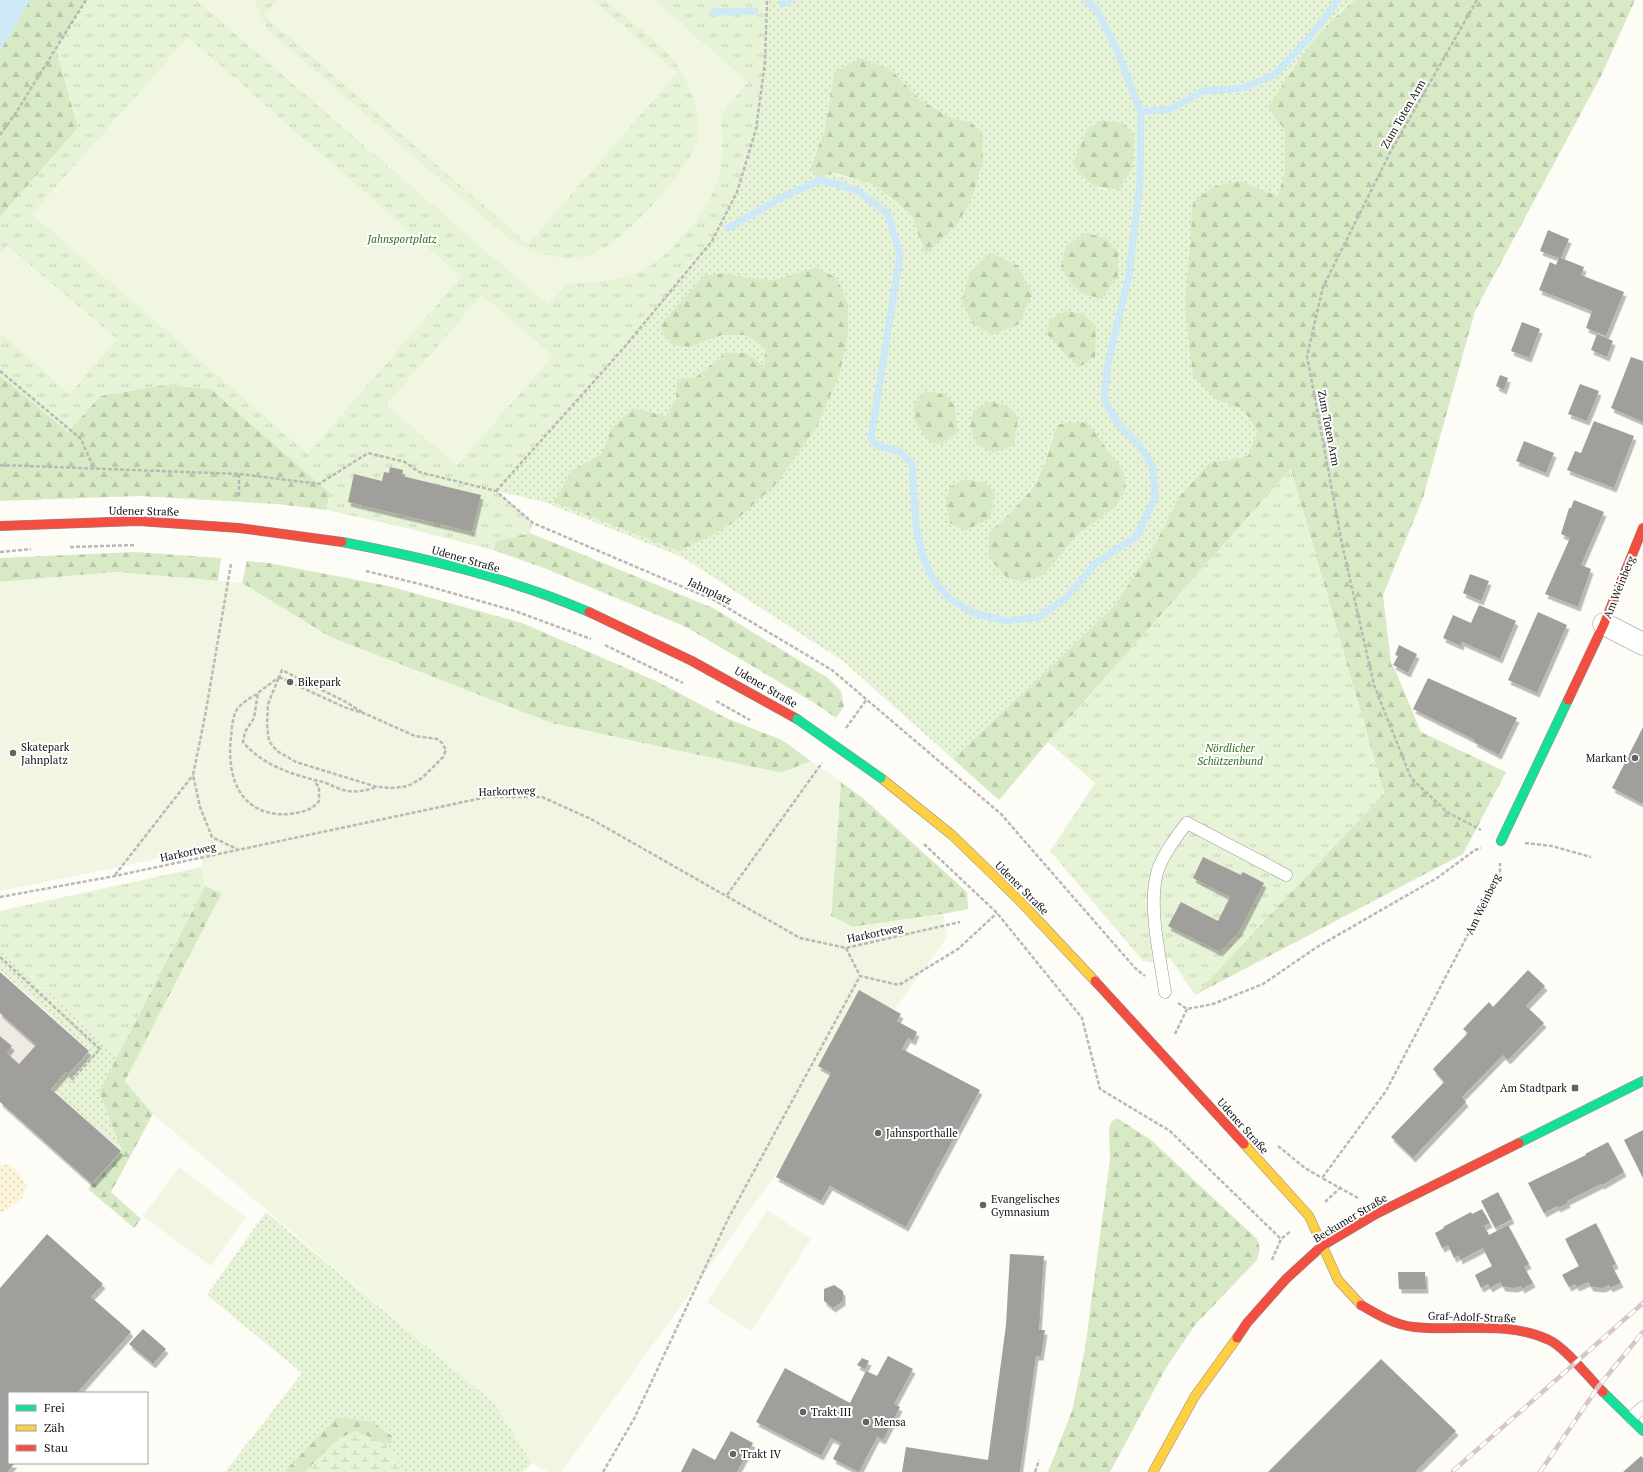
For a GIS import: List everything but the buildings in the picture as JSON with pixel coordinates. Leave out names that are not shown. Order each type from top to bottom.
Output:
[{"type":"main road","name":"Udener Straße","points":[[0,526],[137,521],[168,523],[270,530],[332,539],[400,552],[534,590],[603,618],[674,650],[743,686],[797,719],[881,778],[952,836],[1019,900],[1159,1050],[1309,1216],[1322,1246]]},
{"type":"main road","name":"Am Weinberg","points":[[1501,841],[1604,624],[1643,528]]},
{"type":"main road","name":"Beckumer Straße","points":[[1153,1472],[1195,1396],[1247,1323],[1286,1279],[1322,1246],[1376,1214],[1643,1081]]},
{"type":"main road","name":"Graf-Adolf-Straße","points":[[1322,1246],[1338,1280],[1358,1303],[1385,1319],[1413,1327],[1520,1330],[1550,1340],[1575,1362],[1643,1431]]},
{"type":"street","name":"Am Weinberg","points":[[1604,624],[1643,644]]},
{"type":"lane","points":[[1164,992],[1154,910],[1157,872],[1176,836],[1187,823],[1286,875]]},
{"type":"lane","points":[[1631,1418],[1643,1407]]},
{"type":"path","points":[[0,135],[17,111],[86,0]]},
{"type":"path","points":[[0,465],[239,474],[319,484],[368,453],[405,462],[419,472],[496,491],[622,350],[712,241],[736,192],[756,129],[765,62],[767,0]]},
{"type":"path","name":"Zum Toten Arm","points":[[1477,0],[1391,151],[1323,287],[1307,356],[1342,544],[1374,685],[1405,764],[1411,778],[1447,812],[1501,841]]},
{"type":"path","points":[[0,371],[81,439],[94,469]]},
{"type":"path","points":[[238,496],[239,474]]},
{"type":"path","name":"Jahnplatz","points":[[496,491],[533,523],[716,601],[832,670],[1001,814],[1135,968],[1187,1009]]},
{"type":"path","points":[[65,547],[139,545]]},
{"type":"path","points":[[0,552],[36,548]]},
{"type":"path","points":[[231,564],[205,716],[193,775],[200,808],[212,837],[237,849]]},
{"type":"path","points":[[359,570],[424,585],[515,611],[596,641]]},
{"type":"path","points":[[603,645],[686,684]]},
{"type":"path","points":[[366,714],[346,702],[282,670],[268,704],[269,741],[277,751],[296,762],[377,787]]},
{"type":"path","points":[[279,677],[258,694],[243,703],[237,710],[233,720],[230,747],[231,771],[236,785],[244,798],[255,808],[267,812],[283,814],[303,812],[313,808],[319,801],[319,787],[313,781]]},
{"type":"path","points":[[258,694],[254,718],[245,732],[243,742],[250,750],[281,770],[313,781],[324,782],[344,791],[366,791],[377,787],[408,786],[422,778],[443,757],[446,750],[442,743],[437,739],[415,736],[366,714],[344,707],[279,677]]},
{"type":"path","points":[[712,699],[757,723]]},
{"type":"path","points":[[843,733],[867,699]]},
{"type":"path","points":[[727,895],[824,759]]},
{"type":"path","points":[[115,876],[193,775]]},
{"type":"path","name":"Harkortweg","points":[[0,897],[115,876],[487,797],[542,797],[591,819],[727,895],[800,938],[846,948],[960,922]]},
{"type":"path","points":[[1179,1026],[1187,1009],[1213,1004],[1263,984],[1317,947],[1437,878],[1475,850],[1501,841],[1552,846],[1591,856]]},
{"type":"path","name":"Am Weinberg","points":[[1341,1188],[1322,1178],[1386,1091],[1500,873],[1501,841]]},
{"type":"path","points":[[846,948],[860,976],[898,986],[958,949],[997,913],[1082,1018],[1100,1089],[1170,1131],[1281,1239]]},
{"type":"path","points":[[0,957],[100,1049],[70,1082]]},
{"type":"path","points":[[603,1472],[634,1419],[728,1219],[860,976]]},
{"type":"path","points":[[1035,1472],[1038,1460]]},
{"type":"green space","points":[[30,0],[86,0],[56,48],[78,128],[0,217],[0,51]]},
{"type":"green space","name":"Jahnsportplatz","points":[[86,0],[767,0],[765,62],[756,129],[737,192],[712,241],[622,350],[496,490],[533,523],[530,533],[496,541],[493,550],[327,510],[329,492],[211,389],[164,385],[100,396],[68,432],[0,375],[0,217],[78,128],[56,48]]},
{"type":"green space","points":[[196,0],[254,0],[268,30],[510,240],[542,253],[559,257],[574,258],[589,255],[603,249],[627,230],[657,200],[671,183],[683,167],[697,140],[698,116],[696,108],[691,92],[679,68],[670,56],[655,41],[605,0],[654,0],[748,82],[721,114],[722,152],[719,175],[707,203],[698,218],[686,233],[660,258],[634,274],[609,280],[567,284],[548,305]]},
{"type":"green space","points":[[277,0],[593,0],[677,73],[528,244],[264,15]]},
{"type":"green space","points":[[767,0],[1356,0],[1339,12],[1285,130],[1285,170],[1278,196],[1241,181],[1217,400],[1243,408],[1257,431],[1248,456],[1209,463],[1179,497],[1152,550],[1113,607],[953,759],[843,661],[682,557],[544,502],[496,491],[622,350],[756,129],[765,62]],"holes":[[[890,69],[921,100],[950,118],[970,122],[925,253],[912,215],[875,185],[810,168],[825,129],[834,73]],[[1082,178],[1119,189],[1103,190]],[[1118,252],[1118,276],[1103,299]],[[816,267],[837,278],[848,304],[848,336],[555,503],[572,470],[665,416],[676,398],[677,379],[696,377],[726,352],[746,353],[764,367],[765,348],[746,335],[722,335],[690,347],[725,273],[743,277],[776,280]],[[955,406],[957,433],[943,445]],[[1052,436],[1124,472],[1126,489],[1116,507],[1078,534],[1044,575],[989,533],[1022,501],[1042,471]]]},
{"type":"green space","points":[[1356,0],[1635,0],[1601,76],[1475,311],[1423,498],[1383,595],[1391,664],[1396,672],[1421,732],[1506,772],[1463,854],[1195,995],[1384,793],[1291,469],[1048,742],[999,800],[953,759],[1113,607],[1152,550],[1179,497],[1209,463],[1248,456],[1257,431],[1243,409],[1217,400],[1193,377],[1185,309],[1193,202],[1215,186],[1241,181],[1278,196],[1285,170],[1285,130],[1268,108],[1297,64],[1318,36],[1342,11]]},
{"type":"green space","points":[[188,37],[461,277],[308,454],[32,214]]},
{"type":"green space","points":[[860,58],[890,69],[921,100],[950,118],[970,122],[982,132],[983,161],[970,203],[955,227],[925,254],[912,215],[875,185],[834,173],[817,178],[810,169],[825,129],[834,73]]},
{"type":"green space","points":[[1103,120],[1123,123],[1134,134],[1133,167],[1119,189],[1098,187],[1092,184],[1082,176],[1073,164],[1088,128]]},
{"type":"green space","points":[[1085,233],[1105,238],[1118,252],[1118,276],[1103,299],[1083,294],[1071,283],[1061,267],[1066,246]]},
{"type":"green space","points":[[7,245],[117,339],[70,394],[0,333],[0,253]]},
{"type":"green space","points":[[990,253],[1017,265],[1033,293],[1019,324],[992,335],[972,323],[962,302],[970,272]]},
{"type":"green space","points":[[816,267],[837,278],[848,304],[848,336],[839,376],[817,426],[778,482],[734,522],[716,533],[679,551],[554,502],[572,470],[602,453],[612,428],[633,408],[665,416],[676,398],[677,379],[696,377],[726,352],[746,353],[764,366],[765,348],[746,335],[722,335],[690,347],[670,344],[660,326],[703,276],[725,273],[743,277],[776,280]]},
{"type":"green space","points":[[482,295],[553,356],[457,465],[386,405]]},
{"type":"green space","points":[[1065,311],[1084,314],[1096,326],[1095,357],[1079,367],[1047,334],[1050,319]]},
{"type":"green space","points":[[0,375],[68,432],[100,396],[164,385],[211,389],[329,492],[327,510],[277,504],[139,496],[0,501]]},
{"type":"green space","points":[[925,391],[944,394],[955,406],[957,433],[943,445],[928,442],[915,421],[914,403]]},
{"type":"green space","points":[[988,402],[1007,405],[1018,417],[1014,445],[993,453],[976,444],[970,426],[973,411]]},
{"type":"green space","points":[[1087,422],[1124,472],[1126,489],[1116,507],[1078,534],[1044,575],[1026,581],[1008,579],[988,557],[989,533],[1019,504],[1038,479],[1059,424]]},
{"type":"green space","name":"Nördlicher Schützenbund","points":[[1291,469],[1384,793],[1195,995],[1170,958],[1154,963],[1143,961],[1050,851],[1095,783],[1048,742]]},
{"type":"green space","points":[[965,479],[984,482],[995,493],[990,518],[964,531],[950,523],[946,502],[950,487]]},
{"type":"green space","points":[[530,533],[713,608],[828,678],[841,691],[844,706],[836,718],[813,702],[686,627],[544,568],[493,550],[496,541]]},
{"type":"green space","points":[[135,552],[221,558],[218,581],[116,572],[0,582],[0,558]]},
{"type":"green space","points":[[247,561],[269,563],[388,586],[522,623],[656,681],[726,718],[782,740],[811,761],[781,773],[551,723],[330,637],[242,583]]},
{"type":"green space","points":[[116,572],[242,583],[330,637],[551,723],[781,773],[811,761],[841,782],[831,916],[853,927],[943,914],[947,937],[561,1472],[548,1472],[532,1463],[494,1403],[153,1114],[125,1081],[222,894],[205,886],[200,850],[0,891],[0,582]]},
{"type":"green space","points":[[841,782],[865,800],[967,892],[968,909],[853,927],[831,916]]},
{"type":"green space","points":[[202,867],[205,886],[118,1055],[0,948],[0,911]]},
{"type":"green space","points":[[205,886],[222,893],[125,1081],[153,1114],[111,1192],[141,1219],[134,1228],[88,1189],[122,1151],[99,1092]]},
{"type":"green space","points":[[0,948],[118,1055],[99,1092],[122,1151],[52,1089],[66,1073],[69,1075],[90,1051],[0,970]]},
{"type":"green space","points":[[1117,1118],[1151,1140],[1257,1239],[1260,1248],[1257,1260],[1195,1325],[1166,1368],[1110,1472],[1048,1472],[1072,1411],[1085,1349],[1110,1160],[1109,1129],[1111,1122]]},
{"type":"green space","points":[[179,1167],[246,1217],[211,1266],[143,1216]]},
{"type":"green space","points":[[767,1210],[811,1239],[751,1331],[707,1302]]},
{"type":"green space","points":[[266,1212],[494,1403],[532,1463],[523,1472],[305,1472],[392,1436],[286,1469],[284,1472],[225,1472],[302,1373],[207,1295]]},
{"type":"green space","points":[[337,1417],[372,1422],[392,1436],[392,1443],[385,1444],[356,1431],[338,1439],[305,1472],[284,1472]]},
{"type":"green space","points":[[356,1431],[385,1444],[405,1472],[305,1472],[338,1439]]},
{"type":"sand","points":[[8,1164],[20,1174],[26,1186],[22,1198],[0,1215],[0,1165]]},
{"type":"shaded area","points":[[0,1013],[36,1045],[19,1064],[7,1053],[12,1046],[0,1036]]},
{"type":"water","points":[[0,0],[30,0],[0,51]]},
{"type":"waterway","points":[[782,4],[790,0]]},
{"type":"waterway","points":[[728,228],[783,197],[820,180],[857,190],[888,214],[900,255],[871,438],[877,446],[900,451],[912,464],[916,527],[922,554],[932,578],[949,598],[973,613],[1006,621],[1039,617],[1067,597],[1096,563],[1137,536],[1155,498],[1153,467],[1140,446],[1118,424],[1104,399],[1108,363],[1129,275],[1140,182],[1141,112],[1118,53],[1097,10],[1086,0]]},
{"type":"waterway","points":[[1141,112],[1171,109],[1203,91],[1243,88],[1274,75],[1311,36],[1338,0]]},
{"type":"waterway","points":[[713,12],[755,11]]},
{"type":"railway","points":[[1453,1471],[1643,1303]]},
{"type":"railway","points":[[1540,1472],[1598,1387],[1643,1332]]},
{"type":"traffic: fast","points":[[342,542],[467,570],[529,589],[589,612]]},
{"type":"traffic: fast","points":[[1501,841],[1568,700]]},
{"type":"traffic: fast","points":[[797,719],[881,778]]},
{"type":"traffic: fast","points":[[1519,1143],[1643,1081]]},
{"type":"traffic: fast","points":[[1603,1392],[1643,1431]]},
{"type":"traffic: slow","points":[[881,778],[952,835],[1019,900],[1095,981]]},
{"type":"traffic: slow","points":[[1244,1144],[1309,1216],[1338,1280],[1361,1305]]},
{"type":"traffic: slow","points":[[1153,1472],[1195,1396],[1237,1338]]},
{"type":"traffic: jam","points":[[0,526],[138,521],[239,528],[342,542]]},
{"type":"traffic: jam","points":[[1568,700],[1604,624],[1643,528]]},
{"type":"traffic: jam","points":[[589,612],[692,661],[797,719]]},
{"type":"traffic: jam","points":[[1095,981],[1244,1144]]},
{"type":"traffic: jam","points":[[1237,1338],[1247,1323],[1286,1279],[1322,1246],[1376,1214],[1519,1143]]},
{"type":"traffic: jam","points":[[1361,1305],[1387,1319],[1407,1326],[1431,1328],[1500,1328],[1533,1334],[1549,1340],[1562,1349],[1603,1392]]},
{"type":"place","name":"Bikepark","points":[[290,682]]},
{"type":"place","name":"Skatepark Jahnplatz","points":[[13,753]]},
{"type":"place","name":"Markant","points":[[1635,758]]},
{"type":"place","name":"Am Stadtpark","points":[[1575,1088]]},
{"type":"place","name":"Jahnsporthalle","points":[[878,1133]]},
{"type":"place","name":"Evangelisches Gymnasium","points":[[983,1205]]},
{"type":"place","name":"Trakt III","points":[[803,1412]]},
{"type":"place","name":"Mensa","points":[[866,1422]]},
{"type":"place","name":"Trakt IV","points":[[733,1454]]}]
